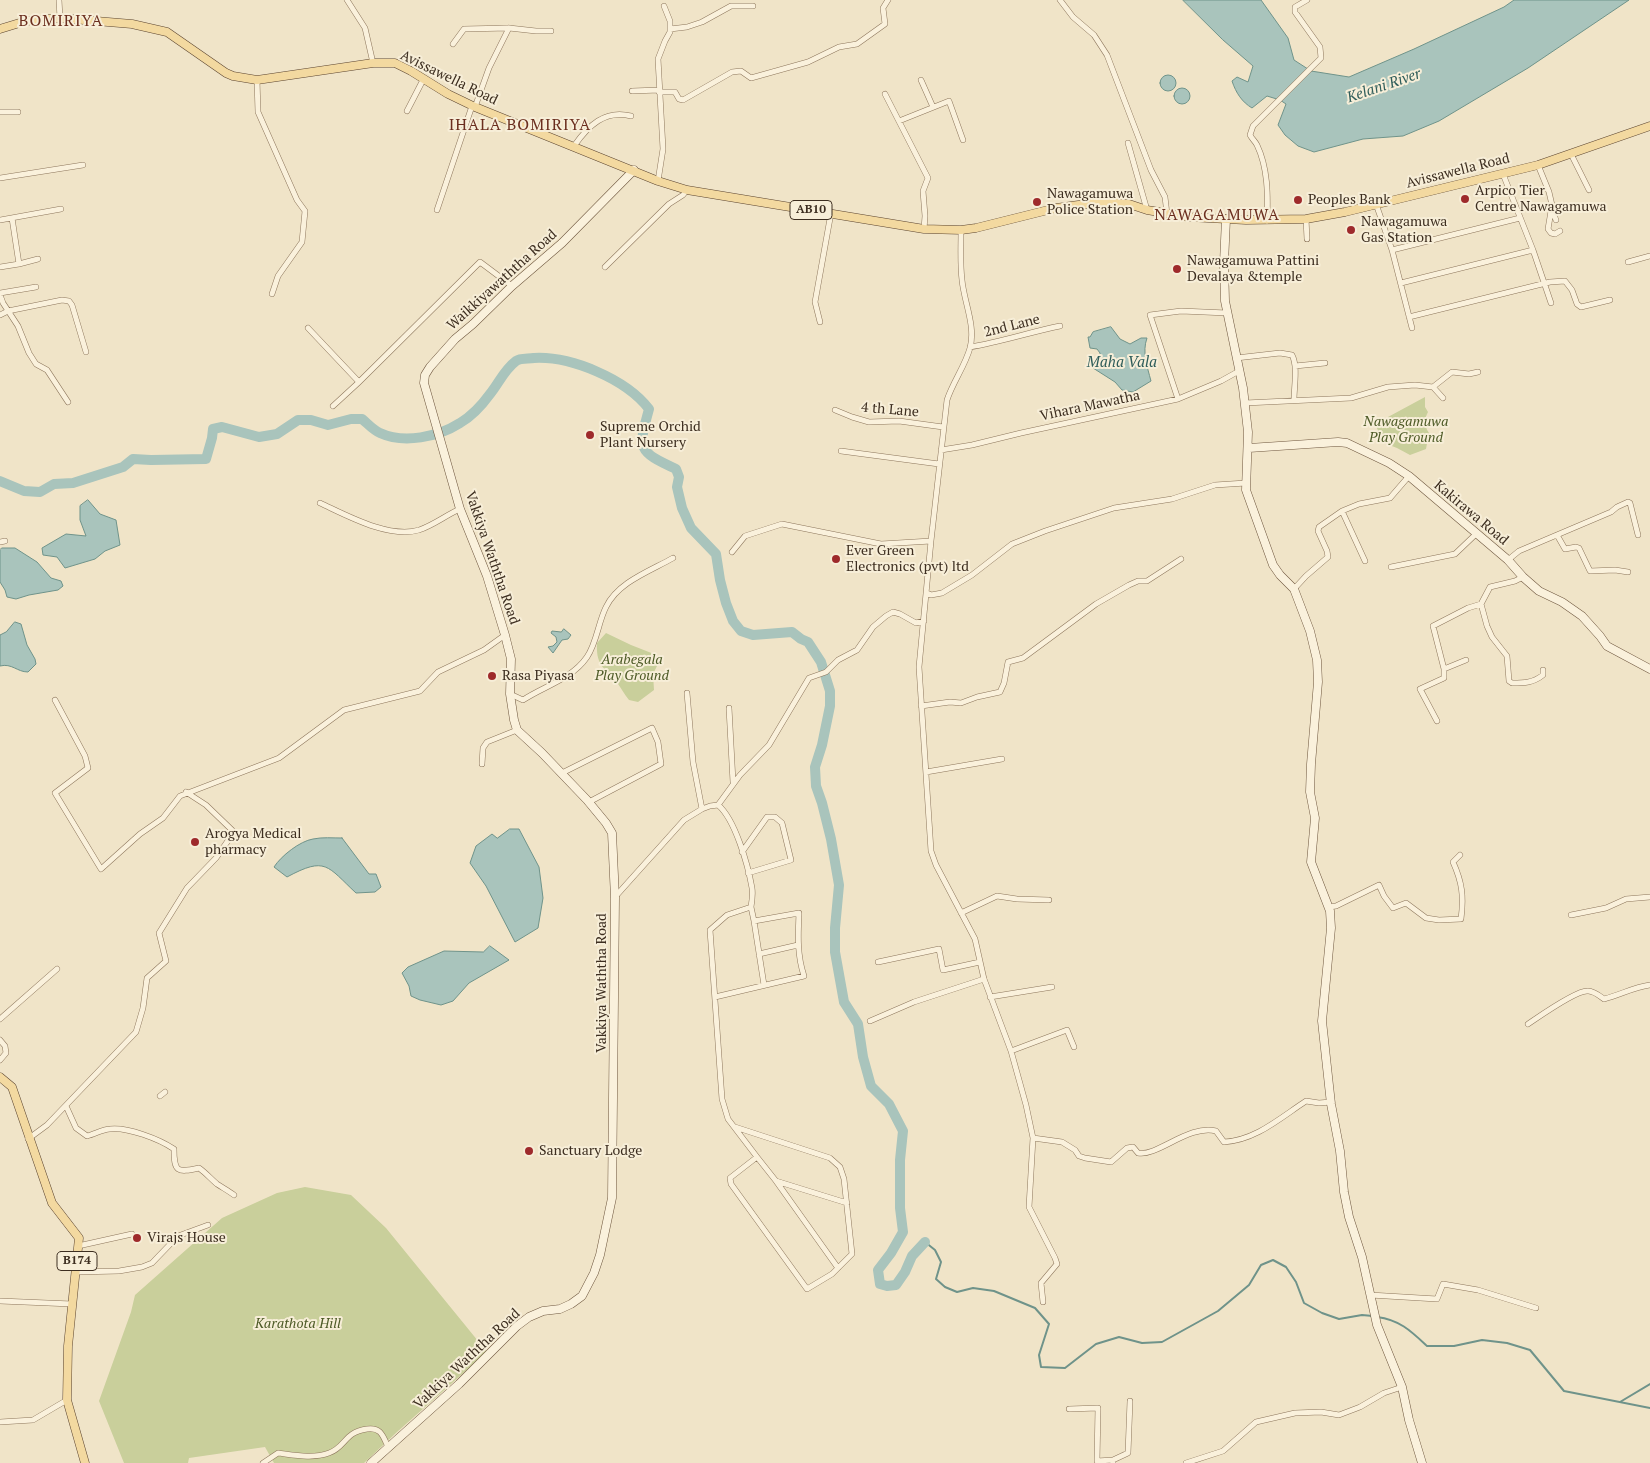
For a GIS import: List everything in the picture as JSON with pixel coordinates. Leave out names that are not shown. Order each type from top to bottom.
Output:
[{"type":"main road","name":"Avissawella Road","points":[[0,29],[26,21],[60,18],[132,24],[168,32],[226,73],[257,80],[373,63],[395,63],[448,94],[474,106],[658,181],[687,190],[758,203],[924,229],[961,230],[976,228],[1056,208],[1101,202],[1129,204],[1167,214],[1226,219],[1266,221],[1306,218],[1345,212],[1503,174],[1571,154],[1650,126]]},
{"type":"main road","name":"B174","points":[[0,1076],[12,1087],[28,1139],[52,1203],[79,1238],[68,1346],[67,1400],[85,1463]]},
{"type":"street","points":[[59,0],[60,18]]},
{"type":"street","points":[[347,0],[365,28],[373,63]]},
{"type":"street","points":[[632,91],[659,90],[675,92],[679,100],[683,100],[732,72],[741,70],[750,78],[808,62],[840,47],[857,44],[885,24],[883,8],[888,0]]},
{"type":"street","points":[[1060,0],[1073,17],[1094,35],[1107,55],[1151,170],[1164,197],[1167,214]]},
{"type":"street","points":[[1266,221],[1267,183],[1259,152],[1250,135],[1253,126],[1321,58],[1320,47],[1295,12],[1296,7],[1307,0]]},
{"type":"street","points":[[658,181],[663,149],[658,59],[670,32],[670,21],[664,6]]},
{"type":"street","points":[[670,29],[687,27],[702,22],[731,6],[753,6]]},
{"type":"street","points":[[437,210],[489,68],[509,28]]},
{"type":"street","points":[[453,44],[464,29],[509,28],[552,31]]},
{"type":"street","points":[[257,80],[258,112],[297,200],[305,211],[302,242],[278,276],[272,294]]},
{"type":"street","points":[[407,111],[424,80]]},
{"type":"street","points":[[921,80],[933,107]]},
{"type":"street","points":[[885,94],[928,178],[923,192],[926,216],[924,229]]},
{"type":"street","points":[[899,121],[949,101],[963,140]]},
{"type":"street","points":[[0,112],[18,112]]},
{"type":"street","points":[[574,146],[582,135],[606,116],[620,113],[631,116]]},
{"type":"street","points":[[1128,143],[1147,210]]},
{"type":"street","points":[[1571,154],[1589,190]]},
{"type":"street","points":[[1538,164],[1552,205],[1548,229],[1551,233],[1555,234],[1560,231]]},
{"type":"street","points":[[0,178],[83,165]]},
{"type":"street","name":"Waikkiyawaththa Road","points":[[436,424],[424,383],[425,375],[430,367],[456,339],[512,286],[562,243],[634,170]]},
{"type":"street","points":[[1503,174],[1533,250],[1551,304]]},
{"type":"street","points":[[605,267],[669,204],[687,190]]},
{"type":"street","points":[[1376,204],[1392,250],[1412,328]]},
{"type":"street","points":[[0,220],[61,209]]},
{"type":"street","points":[[1551,210],[1556,220]]},
{"type":"street","points":[[820,322],[815,302],[831,213]]},
{"type":"street","points":[[12,218],[19,264]]},
{"type":"street","points":[[1306,218],[1308,239]]},
{"type":"street","points":[[1392,250],[1520,218]]},
{"type":"street","points":[[1226,219],[1224,275],[1226,313],[1245,403],[1249,448],[1246,483],[1248,500],[1273,565],[1294,589],[1310,631],[1317,660],[1318,682],[1310,792],[1315,818],[1311,862],[1329,908],[1331,928],[1322,1020],[1344,1192],[1349,1217],[1362,1258],[1377,1325],[1402,1387],[1409,1420],[1422,1463]]},
{"type":"street","points":[[961,230],[962,281],[972,333],[970,348],[947,400],[919,667],[931,851],[936,865],[972,930],[984,979],[1011,1051],[1026,1105],[1033,1138],[1029,1207],[1056,1258],[1057,1264],[1041,1283],[1043,1302]]},
{"type":"street","points":[[1401,283],[1533,250]]},
{"type":"street","points":[[1628,262],[1650,256]]},
{"type":"street","points":[[0,266],[38,259]]},
{"type":"street","points":[[332,406],[359,382],[480,262],[512,286]]},
{"type":"street","points":[[1409,318],[1545,284],[1565,281],[1572,290],[1577,304],[1581,307],[1610,300]]},
{"type":"street","points":[[36,287],[0,294],[18,326],[29,353],[36,364],[47,370],[68,402]]},
{"type":"street","points":[[0,315],[8,311],[62,300],[69,301],[72,305],[86,352]]},
{"type":"street","points":[[1178,399],[1150,315],[1181,311],[1226,313]]},
{"type":"street","name":"2nd Lane","points":[[970,348],[1000,343],[1024,334],[1060,326]]},
{"type":"street","points":[[308,328],[359,382]]},
{"type":"street","points":[[1236,358],[1280,353],[1292,355],[1294,359],[1294,400]]},
{"type":"street","points":[[1294,366],[1325,363]]},
{"type":"street","name":"Vihara Mawatha","points":[[941,450],[972,445],[1178,399],[1221,381],[1239,371]]},
{"type":"street","points":[[1433,388],[1452,372],[1469,374],[1478,372]]},
{"type":"street","points":[[1245,403],[1351,398],[1388,388],[1415,385],[1433,388],[1443,398]]},
{"type":"street","name":"4 th Lane","points":[[836,410],[869,422],[892,421],[943,427]]},
{"type":"street","name":"Vakkiya Waththa Road","points":[[371,1463],[459,1384],[529,1316],[560,1309],[582,1296],[594,1273],[600,1255],[612,1198],[615,898],[612,833],[589,802],[517,730],[510,694],[511,659],[506,636],[487,576],[460,509],[436,424]]},
{"type":"street","name":"Kakirawa Road","points":[[1249,448],[1338,442],[1347,443],[1389,463],[1409,476],[1508,560],[1539,591],[1562,602],[1582,616],[1607,646],[1650,669]]},
{"type":"street","points":[[841,451],[939,464]]},
{"type":"street","points":[[1294,589],[1328,557],[1318,531],[1319,527],[1342,511],[1359,504],[1390,498],[1409,476]]},
{"type":"street","points":[[927,593],[931,595],[942,593],[972,574],[1012,544],[1045,531],[1114,508],[1172,499],[1215,485],[1246,483]]},
{"type":"street","points":[[1508,560],[1519,552],[1611,512],[1617,506],[1628,502],[1630,503],[1638,535]]},
{"type":"street","points":[[320,503],[364,524],[378,528],[404,531],[417,530],[437,522],[460,509]]},
{"type":"street","points":[[1342,511],[1365,561]]},
{"type":"street","points":[[732,552],[745,536],[782,524],[881,544],[931,541]]},
{"type":"street","points":[[1392,567],[1455,554],[1476,534]]},
{"type":"street","points":[[1557,535],[1565,549],[1579,548],[1590,571],[1615,570],[1628,572]]},
{"type":"street","points":[[510,694],[524,700],[536,691],[560,681],[572,671],[586,658],[592,647],[606,606],[620,588],[673,558]]},
{"type":"street","points":[[921,706],[950,702],[961,703],[1000,692],[1004,683],[1008,662],[1023,658],[1096,604],[1129,585],[1138,581],[1147,581],[1181,559]]},
{"type":"street","points":[[1523,577],[1515,582],[1490,587],[1482,604],[1487,626],[1492,637],[1507,656],[1509,681],[1527,684],[1540,678],[1543,675],[1543,670]]},
{"type":"street","points":[[1437,721],[1420,689],[1444,678],[1444,669],[1433,626],[1468,608],[1482,604]]},
{"type":"street","points":[[718,805],[733,783],[769,745],[809,678],[824,672],[838,660],[857,650],[873,626],[892,612],[900,614],[916,623],[924,621]]},
{"type":"street","points":[[55,700],[85,756],[88,768],[55,793],[101,869],[140,834],[163,818],[180,796],[186,792],[279,758],[344,710],[420,690],[438,672],[484,650],[506,636]]},
{"type":"street","points":[[1444,669],[1466,660]]},
{"type":"street","points":[[688,693],[693,762],[702,809]]},
{"type":"street","points":[[729,708],[733,783]]},
{"type":"street","points":[[562,773],[652,728],[658,742],[660,764],[589,802]]},
{"type":"street","points":[[482,764],[483,748],[487,742],[517,730]]},
{"type":"street","points":[[926,772],[1002,759]]},
{"type":"street","points":[[28,1139],[47,1125],[136,1032],[143,1008],[147,978],[166,961],[159,933],[187,888],[216,858],[234,832],[206,805],[186,792]]},
{"type":"street","points":[[615,898],[684,820],[702,809],[718,805],[725,810],[738,836],[753,889],[751,907],[764,985]]},
{"type":"street","points":[[742,852],[767,817],[775,817],[782,823],[792,860],[748,873]]},
{"type":"street","points":[[1329,908],[1379,885],[1393,908],[1406,903],[1426,918],[1439,920],[1461,919],[1463,907],[1461,879],[1453,862],[1460,855]]},
{"type":"street","points":[[961,913],[996,896],[1049,900]]},
{"type":"street","points":[[1571,915],[1606,908],[1626,899],[1650,897]]},
{"type":"street","points":[[751,907],[727,915],[710,930],[722,1100],[728,1119],[776,1181],[838,1268]]},
{"type":"street","points":[[715,997],[804,976],[800,964],[798,945],[799,913],[754,921]]},
{"type":"street","points":[[759,954],[798,945]]},
{"type":"street","points":[[878,962],[938,949],[943,970],[980,962]]},
{"type":"street","points":[[0,1018],[56,969]]},
{"type":"street","points":[[870,1021],[914,1002],[984,979]]},
{"type":"street","points":[[1528,1024],[1587,990],[1604,999],[1620,995],[1635,987],[1650,985]]},
{"type":"street","points":[[990,997],[1052,987]]},
{"type":"street","points":[[1011,1051],[1067,1030],[1074,1047]]},
{"type":"street","points":[[0,1040],[5,1046],[6,1053],[0,1060]]},
{"type":"street","points":[[160,1096],[165,1092]]},
{"type":"street","points":[[1033,1138],[1062,1142],[1075,1150],[1079,1156],[1111,1162],[1127,1148],[1133,1147],[1138,1154],[1144,1155],[1178,1138],[1209,1129],[1216,1131],[1224,1142],[1237,1141],[1255,1135],[1306,1101],[1331,1102]]},
{"type":"street","points":[[66,1106],[76,1128],[87,1136],[108,1129],[123,1128],[166,1144],[174,1149],[174,1165],[178,1170],[183,1172],[199,1168],[207,1173],[217,1184],[234,1195]]},
{"type":"street","points":[[735,1127],[830,1158],[840,1167],[844,1179],[852,1254],[832,1274],[807,1289],[732,1184],[730,1178],[757,1157]]},
{"type":"street","points":[[776,1181],[847,1203]]},
{"type":"street","points":[[76,1272],[119,1271],[142,1267],[152,1263],[178,1236],[208,1225]]},
{"type":"street","points":[[78,1246],[132,1234]]},
{"type":"street","points":[[1370,1295],[1438,1299],[1443,1284],[1478,1290],[1536,1308]]},
{"type":"street","points":[[0,1301],[72,1304]]},
{"type":"street","points":[[1186,1463],[1223,1451],[1256,1422],[1295,1413],[1321,1412],[1339,1415],[1360,1407],[1384,1393],[1402,1387]]},
{"type":"street","points":[[0,1422],[33,1420],[67,1400]]},
{"type":"street","points":[[1070,1408],[1098,1408],[1097,1461],[1113,1461],[1128,1453],[1130,1402]]},
{"type":"street","points":[[263,1463],[278,1453],[297,1456],[320,1456],[336,1450],[350,1434],[359,1430],[374,1428],[382,1433],[388,1447]]},
{"type":"green space","name":"Nawagamuwa Play Ground","points":[[1425,397],[1425,407],[1428,412],[1425,422],[1429,433],[1426,449],[1410,455],[1384,443],[1375,424]]},
{"type":"green space","name":"Arabegala Play Ground","points":[[606,633],[654,654],[658,664],[653,674],[654,690],[638,702],[629,700],[615,680],[603,668],[599,660],[597,643]]},
{"type":"green space","name":"Karathota Hill","points":[[305,1187],[351,1195],[386,1228],[487,1352],[364,1463],[274,1463],[265,1447],[189,1458],[188,1463],[124,1463],[99,1401],[131,1312],[135,1295],[222,1218],[277,1193]]},
{"type":"water","name":"Kelani River","points":[[1183,0],[1261,0],[1288,38],[1294,60],[1311,71],[1349,77],[1504,7],[1514,0],[1629,0],[1528,68],[1439,121],[1403,136],[1363,139],[1314,152],[1298,146],[1285,135],[1278,125],[1286,104],[1267,96],[1252,108],[1242,100],[1232,81],[1237,77],[1248,82],[1253,66],[1223,40]]},
{"type":"water","points":[[1168,75],[1176,83],[1168,91],[1160,83]]},
{"type":"water","points":[[1182,88],[1190,96],[1182,104],[1174,96]]},
{"type":"water","name":"Maha Vala","points":[[1111,327],[1120,339],[1130,344],[1141,338],[1147,338],[1145,354],[1151,381],[1133,392],[1122,390],[1115,382],[1093,368],[1102,364],[1102,362],[1097,359],[1100,357],[1100,353],[1097,349],[1090,348],[1088,337],[1093,332]]},
{"type":"water","points":[[88,500],[100,514],[116,520],[120,545],[105,551],[95,559],[65,568],[57,557],[43,555],[42,548],[66,534],[86,536],[80,520],[80,506]]},
{"type":"water","points":[[2,548],[15,548],[37,562],[51,578],[61,581],[63,586],[58,590],[16,599],[7,597],[0,582],[0,550]]},
{"type":"water","points":[[15,622],[21,624],[27,645],[35,659],[36,664],[28,672],[4,665],[0,666],[0,635],[6,632]]},
{"type":"water","points":[[564,629],[571,635],[568,639],[562,640],[553,653],[548,647],[553,646],[557,642],[556,637],[551,633],[552,631],[561,632]]},
{"type":"water","points":[[510,829],[519,829],[539,867],[543,898],[538,928],[515,942],[486,886],[470,863],[476,846],[492,834],[497,838]]},
{"type":"water","points":[[342,838],[369,874],[376,874],[381,887],[375,892],[356,893],[325,867],[310,867],[287,877],[274,867],[291,850],[308,840]]},
{"type":"water","points":[[490,946],[509,960],[469,983],[453,1001],[441,1005],[411,996],[409,986],[402,973],[408,967],[444,951],[483,952]]},
{"type":"waterway","points":[[0,481],[24,491],[40,492],[54,484],[73,483],[123,467],[133,459],[206,459],[213,429],[222,427],[259,437],[277,434],[298,420],[311,420],[328,425],[351,419],[362,419],[377,432],[389,436],[410,438],[431,435],[451,428],[469,417],[484,402],[508,368],[516,361],[522,359],[549,358],[581,365],[627,388],[649,409],[642,441],[647,453],[676,469],[679,477],[677,487],[682,508],[691,528],[716,554],[720,580],[733,621],[741,631],[753,635],[792,632],[808,642],[821,662],[830,691],[830,706],[822,745],[815,767],[816,786],[831,839],[839,885],[835,952],[844,1002],[858,1024],[863,1057],[871,1086],[889,1104],[903,1131],[900,1160],[900,1208],[903,1232],[891,1253],[878,1270],[880,1284],[887,1286],[896,1285],[905,1272],[912,1256],[925,1242]]},
{"type":"waterway","points":[[925,1242],[935,1250],[941,1262],[936,1279],[945,1287],[957,1292],[973,1288],[994,1291],[1035,1308],[1049,1324],[1039,1355],[1041,1367],[1065,1368],[1096,1344],[1119,1337],[1142,1343],[1162,1342],[1218,1311],[1249,1285],[1261,1265],[1273,1260],[1286,1267],[1296,1282],[1304,1303],[1322,1313],[1339,1319],[1362,1315],[1373,1316]]},
{"type":"waterway","points":[[1377,1317],[1399,1324],[1427,1346],[1454,1346],[1482,1340],[1507,1343],[1530,1350],[1564,1391],[1650,1408]]},
{"type":"waterway","points":[[1620,1402],[1650,1384]]},
{"type":"place","name":"Arpico Tier Centre Nawagamuwa","points":[[1465,199]]},
{"type":"place","name":"Peoples Bank","points":[[1298,200]]},
{"type":"place","name":"Nawagamuwa Police Station","points":[[1037,202]]},
{"type":"place","name":"Nawagamuwa Gas Station","points":[[1351,230]]},
{"type":"place","name":"Nawagamuwa Pattini Devalaya &temple","points":[[1177,269]]},
{"type":"place","name":"Supreme Orchid Plant Nursery","points":[[590,435]]},
{"type":"place","name":"Ever Green Electronics (pvt) ltd","points":[[836,559]]},
{"type":"place","name":"Rasa Piyasa","points":[[492,676]]},
{"type":"place","name":"Arogya Medical pharmacy","points":[[195,842]]},
{"type":"place","name":"Sanctuary Lodge","points":[[529,1151]]},
{"type":"place","name":"Virajs House","points":[[137,1238]]},
{"type":"district","name":"BOMIRIYA","points":[[61,21]]},
{"type":"district","name":"IHALA BOMIRIYA","points":[[520,125]]},
{"type":"district","name":"NAWAGAMUWA","points":[[1217,215]]}]
